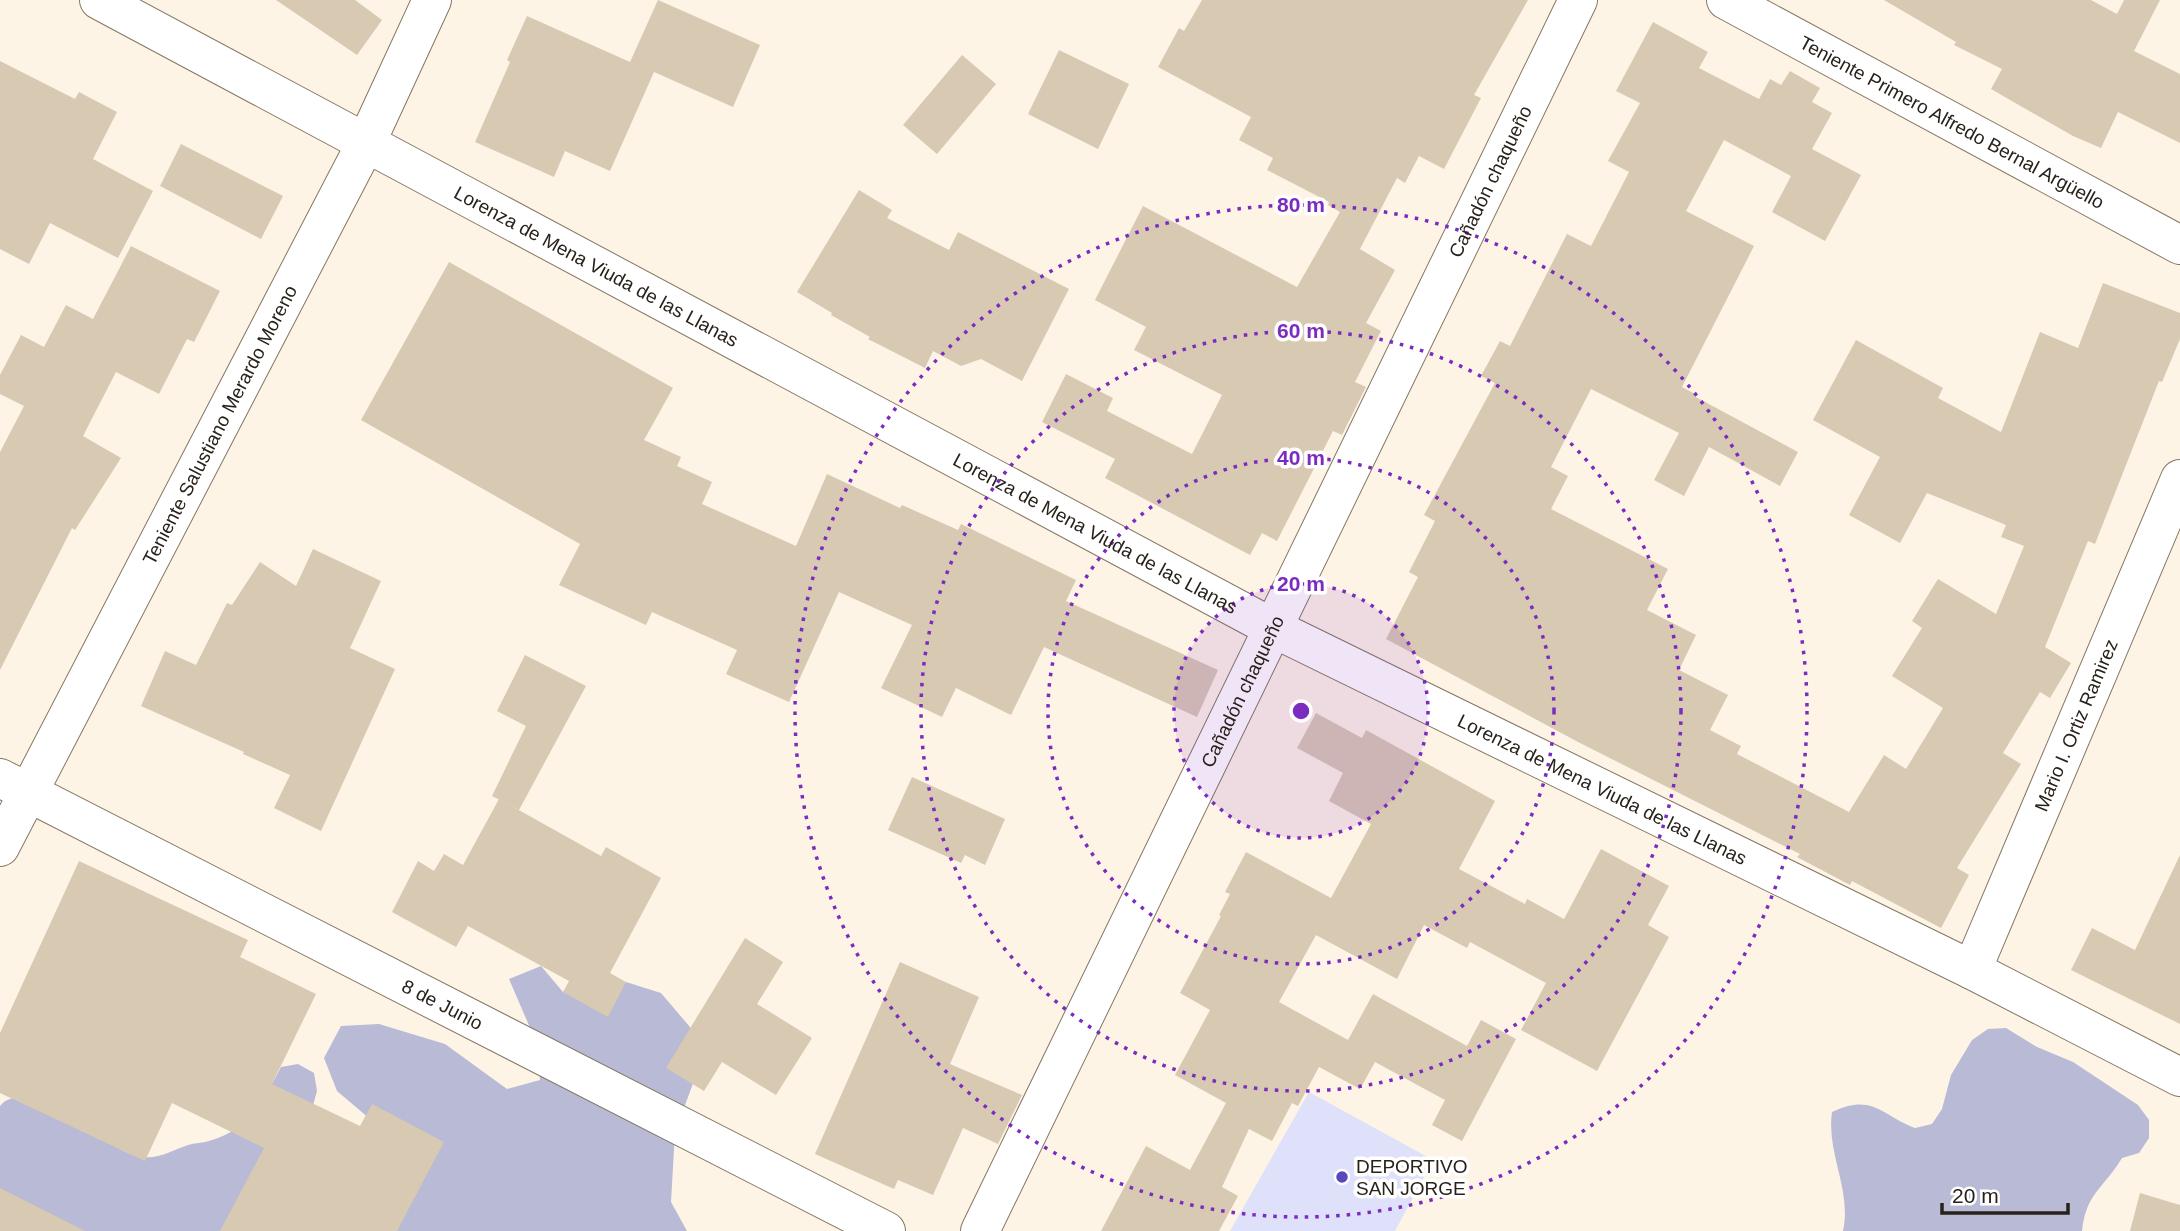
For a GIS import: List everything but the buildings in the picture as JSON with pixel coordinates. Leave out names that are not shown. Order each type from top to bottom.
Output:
[{"type":"street","name":"Lorenza de Mena Viuda de las Llanas","points":[[99,0],[1273,628],[1972,970],[2180,1077]]},
{"type":"street","name":"Teniente Salustiano Merardo Moreno","points":[[0,847],[14,786],[366,143],[432,0]]},
{"type":"street","name":"Cañadón chaqueño","points":[[980,1231],[1578,0]]},
{"type":"street","name":"Teniente Primero Alfredo Bernal Argüello","points":[[1726,0],[2180,245]]},
{"type":"street","name":"Mario I. Ortiz Ramirez","points":[[1972,970],[2180,479]]},
{"type":"street","name":"8 de Junio","points":[[14,786],[886,1231]]},
{"type":"shaded area","points":[[541,966],[563,992],[600,1004],[626,982],[661,993],[695,1033],[698,1070],[675,1132],[671,1202],[687,1231],[359,1231],[390,1136],[337,1091],[324,1058],[341,1026],[379,1024],[445,1044],[507,1089],[540,1080],[537,1044],[509,979]]},
{"type":"shaded area","points":[[2006,1028],[2037,1047],[2073,1062],[2138,1105],[2149,1120],[2149,1138],[2139,1153],[2122,1158],[2097,1191],[2087,1208],[2082,1231],[1843,1231],[1844,1201],[1832,1142],[1832,1112],[1846,1107],[1867,1105],[1915,1128],[1932,1124],[1942,1109],[1951,1075],[1972,1040],[1988,1029]]},
{"type":"shaded area","points":[[298,1064],[314,1073],[317,1091],[312,1109],[258,1231],[47,1231],[0,1203],[0,1106],[12,1098],[28,1099],[47,1106],[124,1151],[151,1157],[209,1141],[235,1130],[253,1113],[281,1067]]},
{"type":"shaded area","name":"DEPORTIVO SAN JORGE","points":[[1309,1092],[1433,1160],[1395,1231],[1230,1231]]},
{"type":"place","name":"DEPORTIVO SAN JORGE","points":[[1342,1177]]}]
